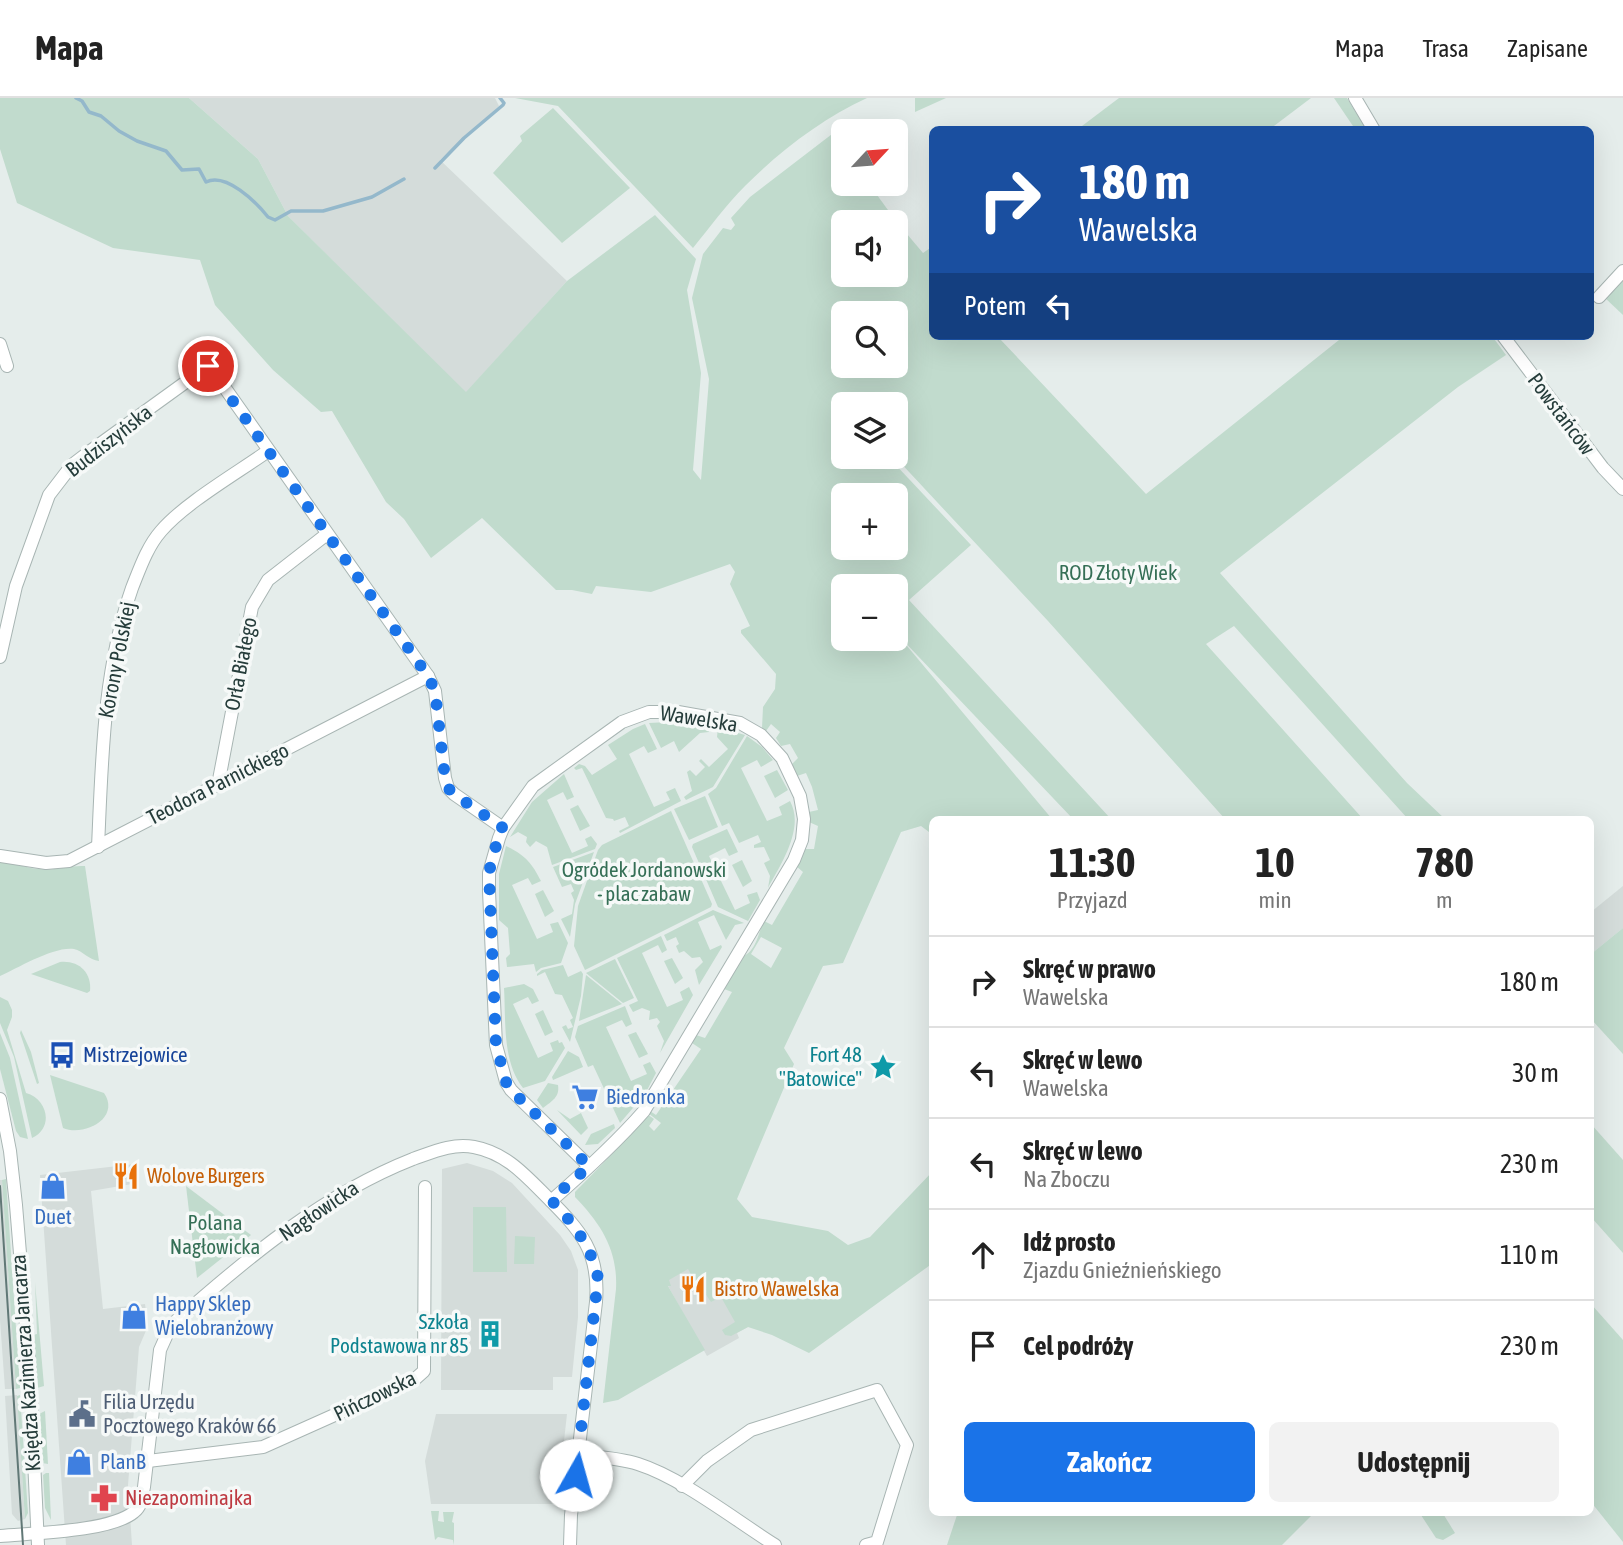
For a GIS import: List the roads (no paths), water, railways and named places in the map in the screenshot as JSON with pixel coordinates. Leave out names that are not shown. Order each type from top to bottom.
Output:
[{"type":"street","points":[[1355,98],[1372,126]]},
{"type":"street","points":[[1599,297],[1623,271]]},
{"type":"street","name":"Powstańców","points":[[1506,340],[1603,468],[1623,489]]},
{"type":"street","points":[[0,344],[7,366]]},
{"type":"street","points":[[201,354],[428,676],[435,691],[448,788],[503,828]]},
{"type":"street","name":"Budziszyńska","points":[[0,657],[16,586],[49,495],[58,481],[72,465],[208,366]]},
{"type":"street","name":"Korony Polskiej","points":[[98,846],[104,722],[109,679],[127,603],[139,569],[162,530],[177,516],[268,451]]},
{"type":"street","name":"Orła Białego","points":[[218,785],[252,607],[274,575],[327,534]]},
{"type":"street","name":"Teodora Parnickiego","points":[[0,856],[58,863],[69,861],[428,676]]},
{"type":"street","name":"Wawelska","points":[[551,1200],[589,1166],[644,1111],[794,860],[802,840],[804,819],[800,796],[782,758],[761,735],[740,723],[678,712],[649,712],[622,722],[533,786],[503,828],[493,854],[489,891],[496,1045],[500,1062],[511,1090],[589,1166]]},
{"type":"street","name":"Księdza Kazimierza Jancarza","points":[[0,1099],[10,1151],[16,1205],[30,1374],[37,1539]]},
{"type":"street","name":"Nagłowicka","points":[[37,1539],[102,1525],[134,1512],[141,1504],[148,1461],[156,1368],[169,1330],[183,1315],[253,1257],[318,1209],[367,1179],[445,1148],[471,1146],[503,1158],[551,1200]]},
{"type":"street","name":"Pińczowska","points":[[148,1461],[263,1447],[415,1379],[424,1371],[425,1187]]},
{"type":"street","points":[[551,1200],[587,1244],[598,1278],[570,1545]]},
{"type":"street","points":[[682,1486],[714,1455],[751,1430],[877,1390],[907,1445],[877,1542],[866,1545]]},
{"type":"street","points":[[579,1455],[635,1463],[682,1486],[775,1545]]},
{"type":"street","points":[[0,1536],[37,1539]]},
{"type":"waterway","points":[[76,98],[82,101],[89,112],[101,116],[119,131],[137,141],[166,151],[182,170],[199,169],[206,182],[222,181],[240,190],[268,217],[275,220],[291,211],[323,211],[372,197],[404,179]]},
{"type":"waterway","points":[[435,168],[464,138],[503,105],[500,98]]},
{"type":"tram line","points":[[0,1186],[23,1545]]},
{"type":"place","name":"Mistrzejowice","points":[[62,1055]]},
{"type":"place","name":"Fort 48 \"Batowice\"","points":[[883,1067]]},
{"type":"place","name":"Biedronka","points":[[585,1097]]},
{"type":"place","name":"Wolove Burgers","points":[[126,1176]]},
{"type":"place","name":"Duet","points":[[53,1186]]},
{"type":"place","name":"Bistro Wawelska","points":[[693,1289]]},
{"type":"place","name":"Happy Sklep Wielobranżowy","points":[[134,1316]]},
{"type":"place","name":"Szkoła Podstawowa nr 85","points":[[490,1334]]},
{"type":"place","name":"Filia Urzędu Pocztowego Kraków 66","points":[[82,1414]]},
{"type":"place","name":"PlanB","points":[[79,1462]]},
{"type":"place","name":"Niezapominajka","points":[[104,1498]]},
{"type":"park label","name":"ROD Złoty Wiek","points":[[1118,573]]},
{"type":"park label","name":"Ogródek Jordanowski - plac zabaw","points":[[644,882]]},
{"type":"park label","name":"Polana Nagłowicka","points":[[215,1235]]}]
